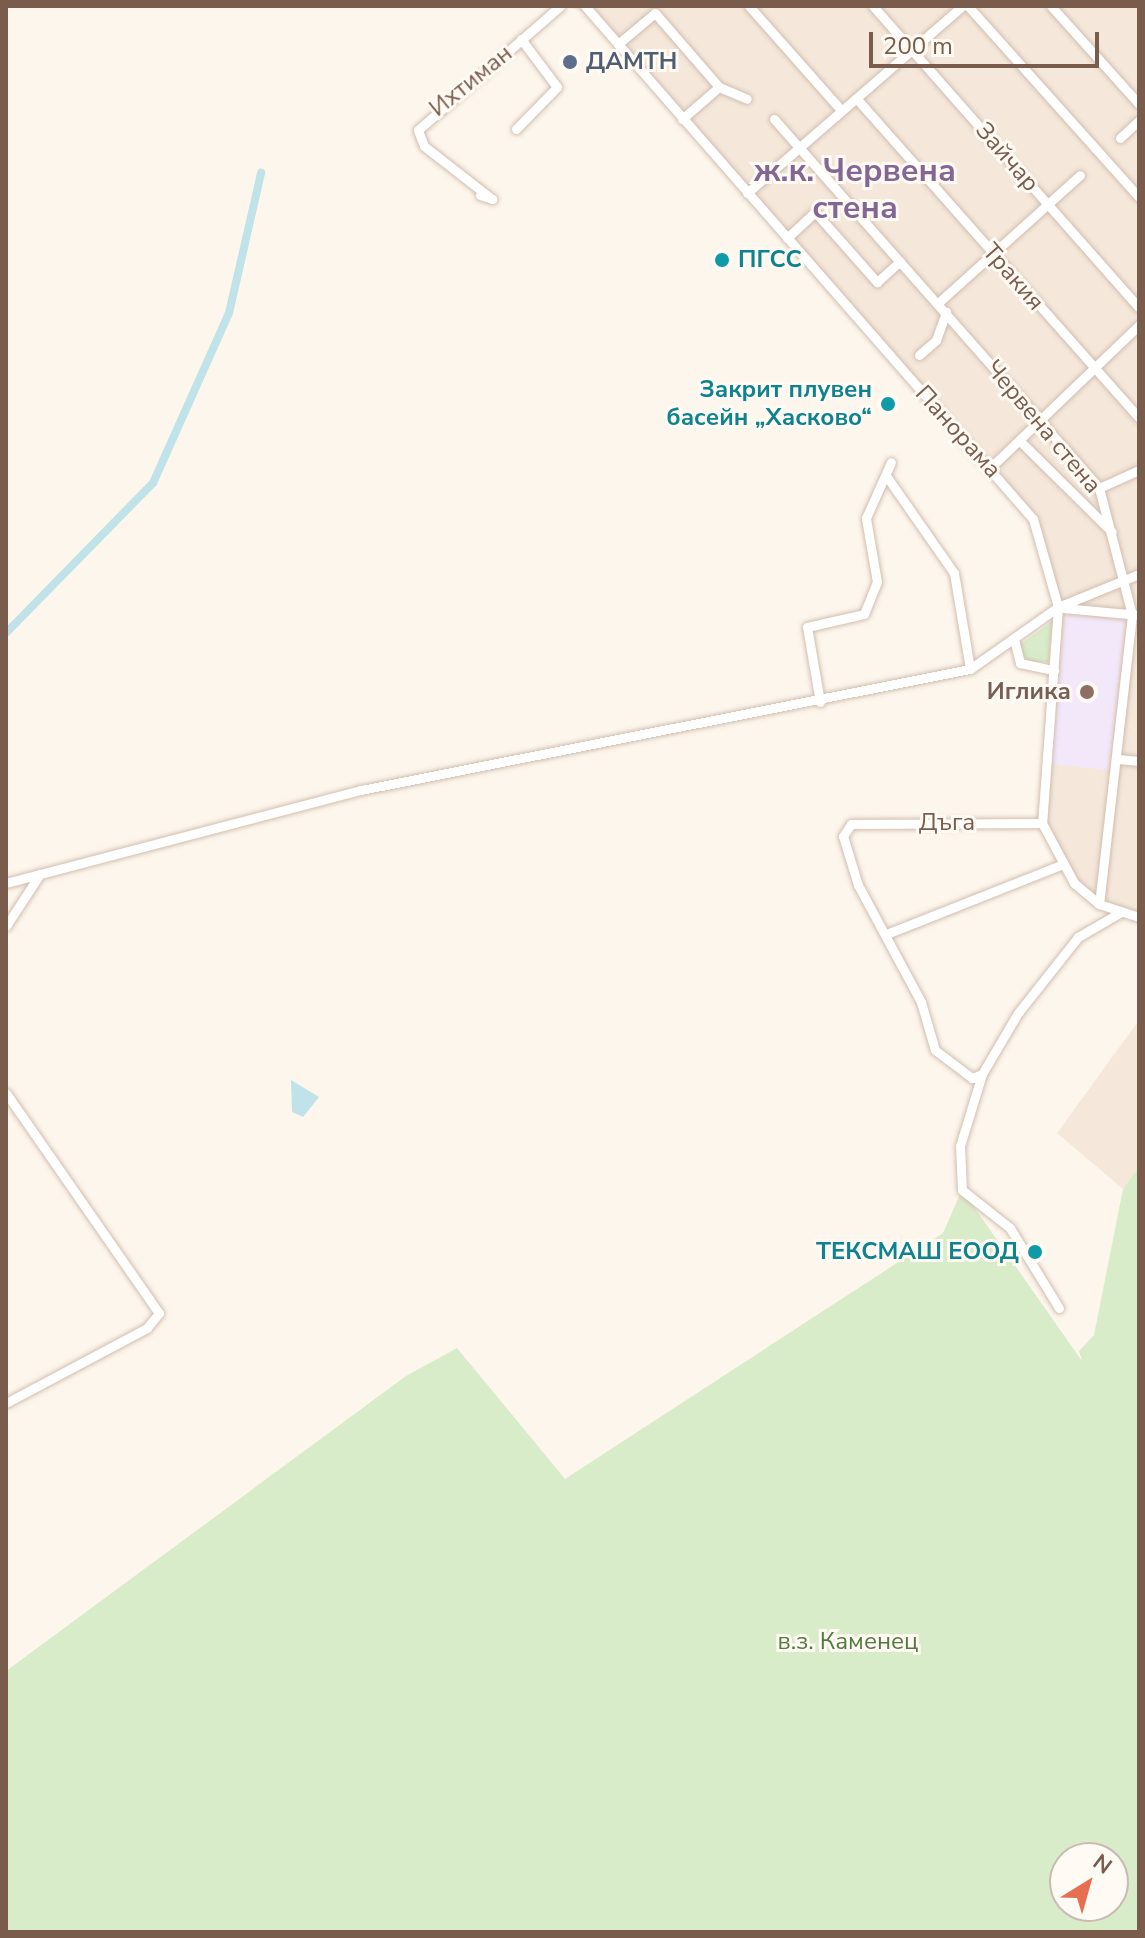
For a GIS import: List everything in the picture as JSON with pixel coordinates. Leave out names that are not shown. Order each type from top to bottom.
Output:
[{"type":"street","name":"Ихтиман","points":[[480,195],[424,146],[418,130],[560,6]]},
{"type":"street","name":"Панорама","points":[[585,6],[991,467],[1033,519],[1058,607],[1042,823]]},
{"type":"street","points":[[749,6],[841,110]]},
{"type":"street","name":"Зайчар","points":[[873,6],[1139,308]]},
{"type":"street","points":[[747,193],[962,6]]},
{"type":"street","points":[[968,6],[1139,197]]},
{"type":"street","points":[[1051,6],[1139,104]]},
{"type":"street","points":[[618,44],[655,13],[719,87],[747,99]]},
{"type":"street","points":[[516,129],[557,87],[521,39]]},
{"type":"street","points":[[682,119],[719,87]]},
{"type":"street","name":"Тракия","points":[[856,98],[1139,418]]},
{"type":"street","name":"Червена стена","points":[[774,119],[1099,488],[1135,615],[1099,904]]},
{"type":"street","points":[[1120,138],[1139,120]]},
{"type":"street","points":[[938,303],[1080,175]]},
{"type":"street","points":[[787,238],[815,212],[877,282],[900,261]]},
{"type":"street","points":[[919,355],[936,340],[946,312]]},
{"type":"street","points":[[991,467],[1139,325]]},
{"type":"street","points":[[1020,441],[1112,532]]},
{"type":"street","points":[[820,702],[807,627],[864,614],[877,582],[866,518],[887,477],[891,462]]},
{"type":"street","points":[[1099,488],[1139,470]]},
{"type":"street","points":[[887,477],[889,489],[954,573],[970,669]]},
{"type":"street","points":[[6,883],[479,764],[820,702],[970,669],[1058,607],[1139,574]]},
{"type":"street","points":[[1058,607],[1135,615]]},
{"type":"street","points":[[1014,639],[1020,663],[1054,670]]},
{"type":"street","points":[[1117,759],[1139,761]]},
{"type":"street","points":[[1042,823],[1063,864],[1099,904],[1139,917]]},
{"type":"street","name":"Дъга","points":[[889,933],[858,885],[843,836],[851,824],[1042,823]]},
{"type":"street","points":[[982,1074],[972,1078],[939,1056],[889,933],[1063,864]]},
{"type":"street","points":[[6,926],[40,874]]},
{"type":"street","points":[[1059,1308],[1010,1228],[962,1190],[960,1146],[982,1074],[1059,957],[1121,912]]},
{"type":"street","points":[[6,1093],[159,1313],[147,1328],[6,1403]]},
{"type":"shaded area","points":[[561,6],[1139,6],[1139,917],[1083,889],[1042,823],[1058,607],[1033,519],[953,419],[590,13]]},
{"type":"shaded area","name":"Иглика","points":[[1066,614],[1125,620],[1109,770],[1049,764]]},
{"type":"shaded area","points":[[1139,1020],[1139,1167],[1123,1189],[1057,1133]]},
{"type":"green space","points":[[1053,621],[1049,662],[1027,662],[1019,645]]},
{"type":"green space","name":"в.з. Каменец","points":[[1139,1167],[1139,1932],[6,1932],[6,1671],[406,1376],[457,1348],[565,1479],[943,1233],[962,1190],[1082,1361],[1079,1351],[1094,1335],[1123,1189]]},
{"type":"water","points":[[291,1080],[319,1097],[303,1117],[292,1112]]},
{"type":"waterway","points":[[6,633],[153,483],[229,313],[261,173]]},
{"type":"place","name":"ДАМТН","points":[[570,62]]},
{"type":"place","name":"ПГСС","points":[[722,260]]},
{"type":"place","name":"Закрит плувен басейн „Хасково“","points":[[888,404]]},
{"type":"place","name":"Иглика","points":[[1087,692]]},
{"type":"place","name":"ТЕКСМАШ ЕООД","points":[[1035,1252]]},
{"type":"district","name":"ж.к. Червена стена","points":[[855,190]]}]
